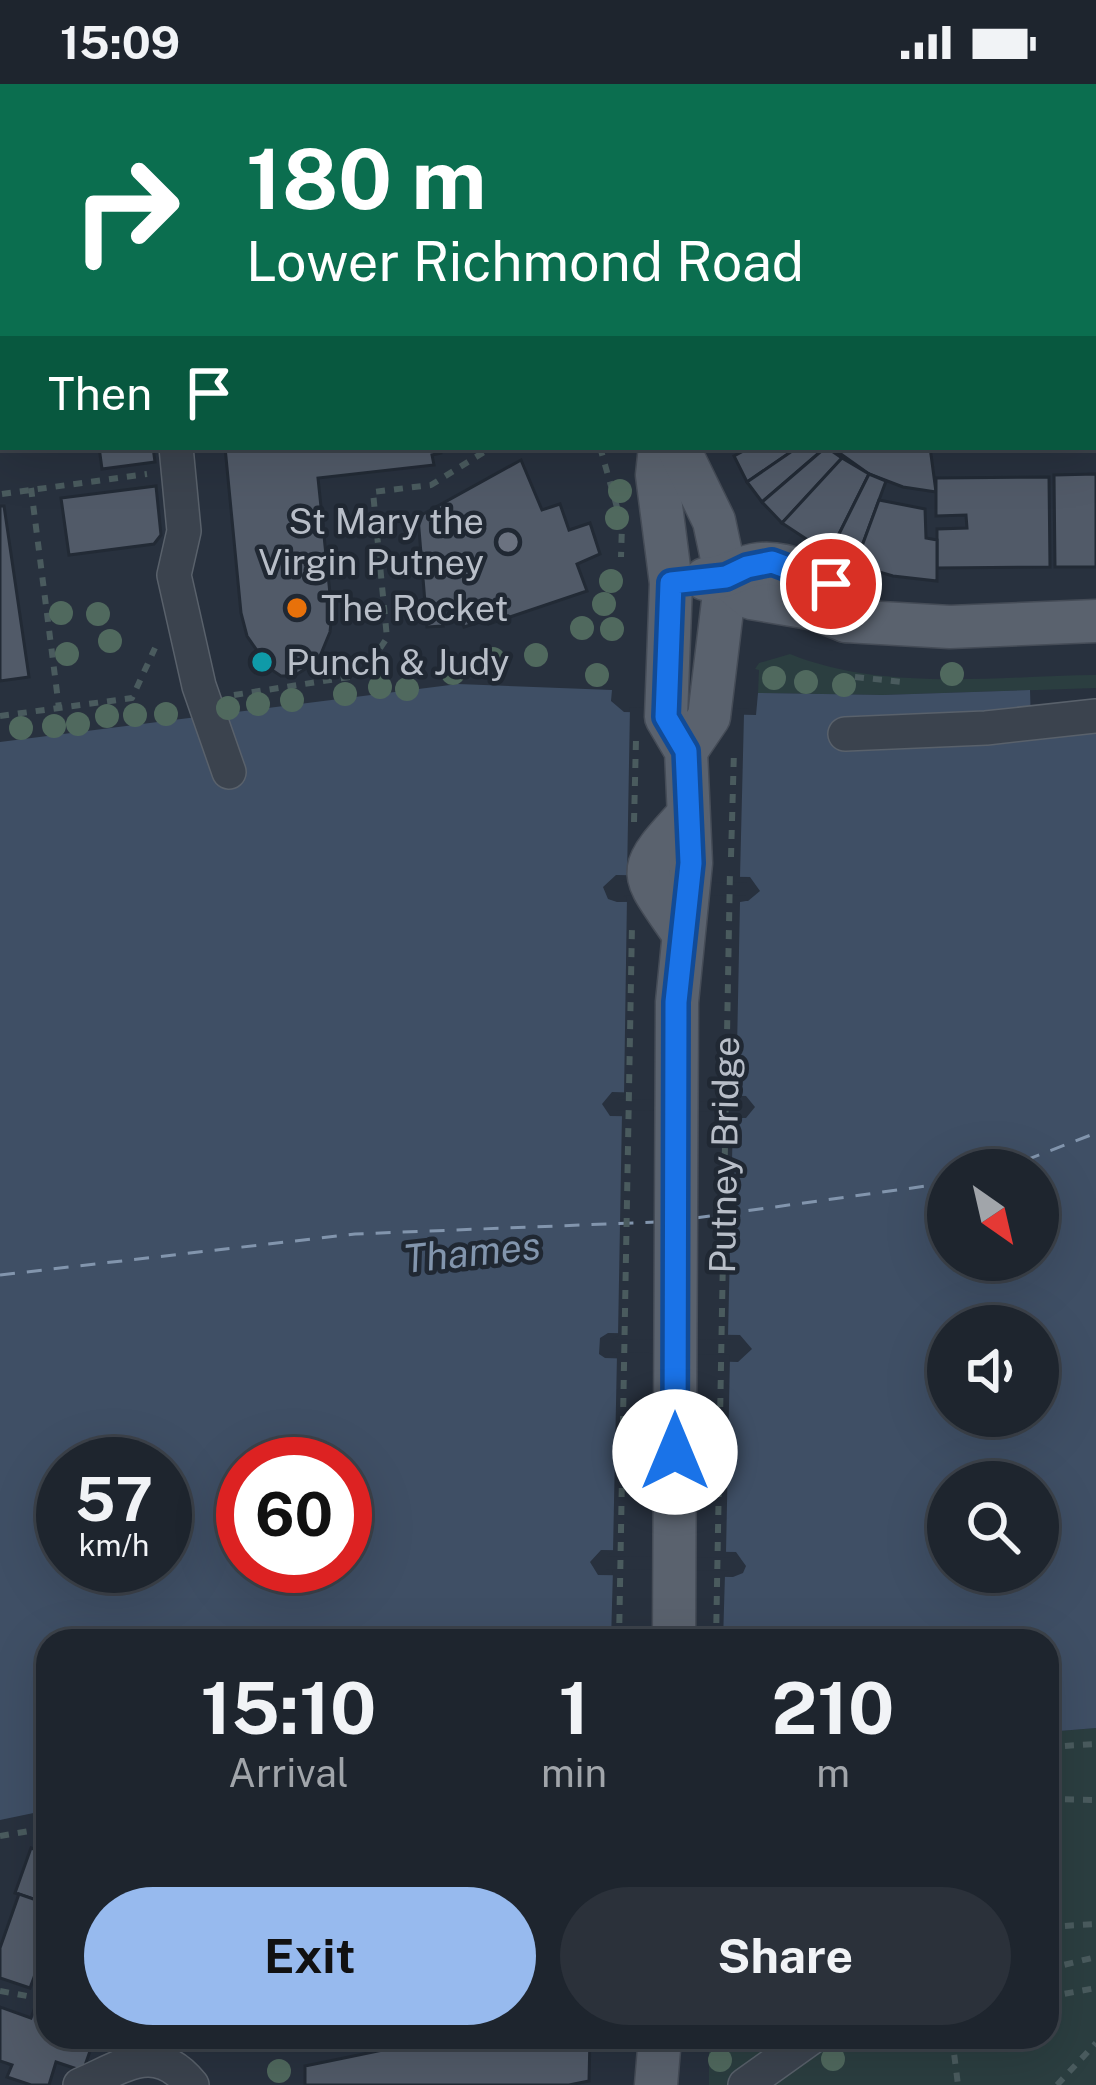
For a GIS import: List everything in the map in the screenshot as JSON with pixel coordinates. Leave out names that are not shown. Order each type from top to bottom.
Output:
[{"type":"main road","points":[[660,450],[657,475],[671,583],[666,717],[686,751],[710,716],[726,577],[714,521],[678,450]]},
{"type":"main road","points":[[671,583],[726,577],[751,598],[815,609],[846,621]]},
{"type":"main road","points":[[718,655],[763,628],[805,630],[846,621],[950,627],[1096,621]]},
{"type":"main road","name":"Putney Bridge","points":[[674,1629],[676,1002],[682,932],[647,880],[648,858],[687,816],[686,751]]},
{"type":"main road","points":[[656,2085],[659,2049]]},
{"type":"street","points":[[181,455],[184,532],[174,575],[199,686],[229,772]]},
{"type":"street","points":[[844,734],[986,728],[1096,716]]},
{"type":"street","points":[[745,2085],[795,2049]]},
{"type":"street","points":[[80,2085],[132,2062],[157,2057],[178,2068],[192,2085]]},
{"type":"path","points":[[231,695],[362,675],[387,638],[373,492],[431,485],[487,450]]},
{"type":"path","points":[[601,450],[622,525],[620,557]]},
{"type":"path","points":[[2,494],[181,455]]},
{"type":"path","points":[[31,488],[59,708]]},
{"type":"path","points":[[855,677],[902,682]]},
{"type":"path","points":[[0,716],[132,698]]},
{"type":"path","points":[[634,843],[636,731]]},
{"type":"path","name":"Putney Bridge","points":[[716,1629],[734,734]]},
{"type":"path","points":[[619,1629],[632,914]]},
{"type":"path","points":[[1059,1746],[1096,1744]]},
{"type":"path","points":[[1059,1798],[1096,1800]]},
{"type":"path","points":[[0,1836],[36,1830]]},
{"type":"path","points":[[1059,1926],[1096,1924]]},
{"type":"path","points":[[1059,1966],[1096,1957]]},
{"type":"path","points":[[1059,1995],[1096,1988]]},
{"type":"path","points":[[0,1991],[36,1994]]},
{"type":"path","points":[[1057,2085],[1096,2043]]},
{"type":"path","points":[[954,2049],[958,2085]]},
{"type":"shaded area","points":[[790,654],[826,666],[902,678],[1096,675],[1096,688],[883,695],[758,693],[759,670],[755,669],[759,663]]},
{"type":"shaded area","points":[[1096,1728],[1096,2085],[709,2085],[709,2049],[1059,2049],[1059,1731]]},
{"type":"water","name":"Thames","points":[[458,684],[612,690],[611,701],[624,712],[756,715],[758,693],[1030,690],[1031,724],[1096,724],[1096,1728],[1059,1731],[1059,1629],[36,1629],[36,1812],[0,1820],[0,742]],"holes":[[[616,875],[750,877],[760,891],[748,901],[617,902],[608,899],[603,887]],[[612,1092],[746,1096],[755,1107],[746,1118],[610,1116],[602,1104]],[[608,1333],[740,1335],[752,1349],[738,1362],[605,1358],[599,1354],[600,1338]],[[601,1550],[736,1552],[746,1566],[733,1577],[598,1575],[590,1562]]]},
{"type":"pier","points":[[630,707],[750,709],[744,714],[740,877],[747,878],[747,883],[621,881],[627,878]]},
{"type":"pier","points":[[746,895],[746,901],[740,902],[736,1097],[741,1102],[616,1099],[624,1096],[627,897],[623,896]]},
{"type":"pier","points":[[616,1110],[740,1112],[733,1117],[728,1336],[734,1340],[611,1339],[618,1336],[622,1114]]},
{"type":"pier","points":[[610,1352],[730,1355],[726,1553],[732,1558],[606,1556],[613,1552],[617,1355]]},
{"type":"pier","points":[[606,1569],[731,1571],[725,1574],[723,1629],[611,1629],[613,1570]]},
{"type":"building","points":[[99,450],[153,450],[155,462],[102,469]]},
{"type":"building","points":[[225,450],[441,450],[432,455],[434,465],[318,478],[332,613],[318,661],[294,676],[281,676],[269,668],[247,636]]},
{"type":"building","points":[[745,450],[794,450],[747,482],[734,456]]},
{"type":"building","points":[[794,450],[823,450],[762,502],[747,482]]},
{"type":"building","points":[[823,450],[842,458],[782,523],[762,502]]},
{"type":"building","points":[[835,450],[930,450],[936,492],[903,487],[869,474]]},
{"type":"building","points":[[842,458],[869,474],[829,554],[782,523]]},
{"type":"building","name":"St Mary the Virgin Putney","points":[[521,460],[542,510],[560,504],[569,530],[590,523],[600,554],[577,564],[587,591],[489,624],[489,619],[464,627],[457,606],[440,612],[443,626],[427,627],[418,517]]},
{"type":"building","points":[[869,474],[886,481],[855,565],[829,554]]},
{"type":"building","points":[[1096,474],[1096,567],[1055,567],[1054,475]]},
{"type":"building","points":[[1049,477],[1050,567],[937,568],[937,529],[967,528],[966,515],[936,516],[936,478]]},
{"type":"building","points":[[156,486],[161,535],[154,544],[69,555],[61,498]]},
{"type":"building","points":[[879,500],[925,509],[926,538],[937,540],[937,581],[855,565]]},
{"type":"building","points":[[0,506],[4,506],[29,677],[0,681]]},
{"type":"building","points":[[31,1848],[36,1850],[36,1900],[15,1893]]},
{"type":"building","points":[[19,1894],[36,1900],[36,1972],[30,1988],[0,1978],[0,1948]]},
{"type":"building","points":[[36,2005],[36,2049],[91,2049],[83,2071],[56,2062],[49,2085],[7,2077],[12,2065],[0,2061],[0,2007],[31,2018]]},
{"type":"building","points":[[388,2049],[590,2049],[589,2081],[569,2085],[305,2085],[305,2066]]},
{"type":"ferry route","points":[[1054,1149],[1096,1133]]},
{"type":"ferry route","points":[[695,1218],[927,1186]]},
{"type":"ferry route","points":[[0,1275],[355,1234],[656,1222]]},
{"type":"place","name":"St Mary the Virgin Putney","points":[[508,542]]},
{"type":"place","name":"The Rocket","points":[[297,608]]},
{"type":"place","name":"Punch & Judy","points":[[262,662]]},
{"type":"route","points":[[675,1452],[676,1002],[691,863],[686,751],[666,717],[671,583],[726,577],[772,562],[831,584]]}]
